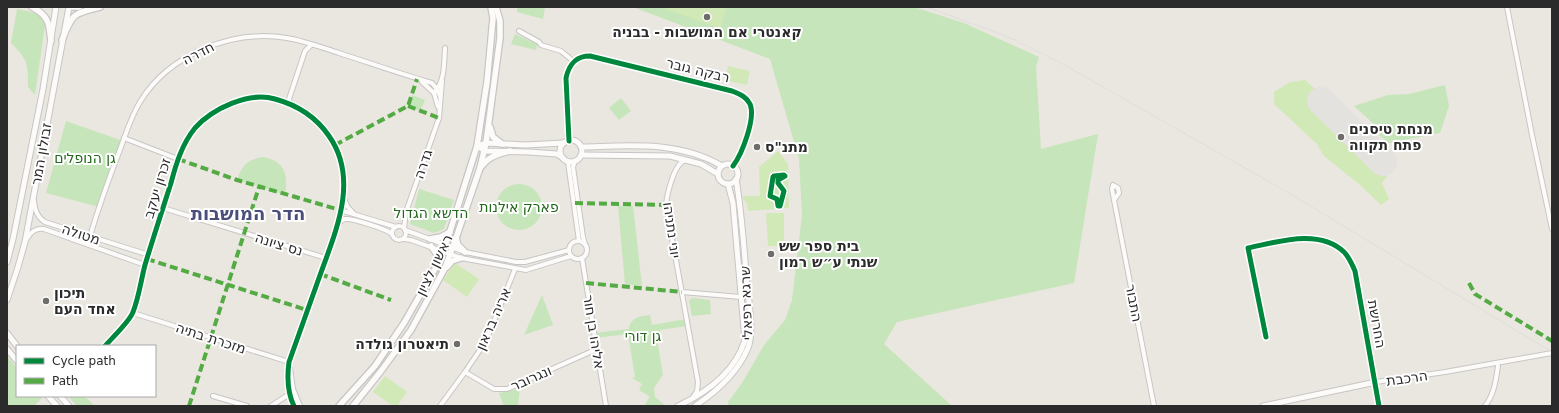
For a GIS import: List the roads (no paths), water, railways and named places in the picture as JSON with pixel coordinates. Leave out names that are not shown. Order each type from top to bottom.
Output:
[{"type":"main road","points":[[32,7],[42,12],[49,23],[51,41]]},
{"type":"main road","points":[[69,7],[79,7]]},
{"type":"main road","points":[[62,40],[74,15],[78,12],[100,7]]},
{"type":"main road","name":"ראשון לציון","points":[[339,406],[375,366],[404,323],[436,267],[446,244],[477,146],[487,82],[493,18],[491,7]]},
{"type":"main road","name":"ראשון לציון","points":[[353,406],[411,330],[445,268],[453,247],[480,168],[486,143],[500,38],[500,20],[496,7]]},
{"type":"main road","points":[[489,121],[493,137],[502,144]]},
{"type":"main road","points":[[480,168],[490,158],[510,152]]},
{"type":"main road","points":[[430,239],[441,237],[450,232]]},
{"type":"main road","points":[[456,238],[458,245],[465,252]]},
{"type":"main road","points":[[431,246],[438,256],[436,267]]},
{"type":"main road","points":[[445,268],[452,261],[461,258]]},
{"type":"street","name":"זבולון המר","points":[[7,262],[43,89],[56,7]]},
{"type":"street","name":"זבולון המר","points":[[7,300],[25,242],[69,7]]},
{"type":"street","points":[[1507,7],[1552,229]]},
{"type":"street","points":[[519,31],[539,42],[541,45],[561,51],[574,61],[570,66],[566,78],[569,141]]},
{"type":"street","name":"חדרה","points":[[88,244],[99,207],[130,119],[140,101],[153,83],[170,68],[196,53],[211,46],[241,38],[276,36],[311,45],[432,83]]},
{"type":"street","points":[[301,42],[305,51]]},
{"type":"street","points":[[311,45],[305,51],[287,100],[290,104],[314,118],[332,139],[338,151],[343,168],[344,183],[337,228]]},
{"type":"street","name":"גדרה","points":[[397,227],[406,212],[440,115],[440,96],[446,48]]},
{"type":"street","name":"רבקה גובר","points":[[574,61],[585,56],[596,57],[732,91],[743,96],[750,105],[751,116],[742,152],[733,166]]},
{"type":"street","name":"חדרה","points":[[417,79],[434,93]]},
{"type":"street","points":[[432,83],[439,83],[442,81]]},
{"type":"street","name":"גדרה","points":[[434,93],[442,81]]},
{"type":"street","points":[[432,83],[440,96]]},
{"type":"street","points":[[434,93],[440,115]]},
{"type":"street","name":"זכרון יעקב","points":[[106,345],[133,313],[145,265],[178,159],[187,140],[195,128],[206,117],[222,108],[243,100],[270,97],[287,100]]},
{"type":"street","points":[[124,138],[178,159]]},
{"type":"street","points":[[477,146],[486,143],[576,142],[581,147],[581,155],[575,161],[573,167],[582,237],[585,244],[587,252],[582,258],[576,259],[571,256],[569,250],[573,242],[579,241],[585,244]]},
{"type":"street","points":[[563,158],[560,152],[564,143]]},
{"type":"street","points":[[477,146],[484,151],[557,154],[568,162],[579,241]]},
{"type":"street","points":[[581,147],[658,146],[693,153],[722,166]]},
{"type":"street","points":[[581,155],[670,156],[687,159],[701,164],[718,174],[722,182],[728,184],[736,179],[738,173],[733,166],[727,164],[722,166],[718,174]]},
{"type":"street","points":[[670,156],[676,163],[676,168]]},
{"type":"street","points":[[676,168],[682,161],[687,159]]},
{"type":"street","points":[[568,162],[575,161]]},
{"type":"street","name":"יוני נתניהו","points":[[676,168],[666,197],[666,205],[698,382]]},
{"type":"street","name":"שרגא רפאלי","points":[[695,406],[715,391],[731,374],[742,360],[748,346],[750,332],[748,296],[740,204],[736,179]]},
{"type":"street","name":"שרגא רפאלי","points":[[681,405],[717,382],[732,367],[741,353],[745,340],[733,203],[728,184]]},
{"type":"street","name":"מטולה","points":[[34,193],[34,206],[36,213],[42,220],[90,237],[149,255]]},
{"type":"street","points":[[343,196],[347,206],[356,215]]},
{"type":"street","name":"התבור","points":[[1114,200],[1154,406]]},
{"type":"street","name":"נס ציונה","points":[[163,208],[326,258]]},
{"type":"street","points":[[340,210],[405,229],[465,252],[516,262],[525,262],[569,250]]},
{"type":"street","name":"גדרה","points":[[405,229],[406,212]]},
{"type":"street","points":[[294,406],[290,397],[288,378],[289,362],[337,228],[341,221],[347,219],[380,228],[392,234],[397,239],[411,240],[461,258],[515,269],[526,270],[571,256]]},
{"type":"street","points":[[392,234],[397,227]]},
{"type":"street","name":"מטולה","points":[[25,242],[32,231],[40,228],[145,265]]},
{"type":"street","points":[[403,239],[406,235],[405,229]]},
{"type":"street","points":[[1266,337],[1248,248],[1298,238],[1313,239],[1338,248],[1345,253],[1355,271]]},
{"type":"street","name":"אליהו בן חור","points":[[582,258],[606,406]]},
{"type":"street","name":"אריה בראון","points":[[440,406],[486,341],[515,269]]},
{"type":"street","name":"החרושת","points":[[1355,271],[1376,382],[1379,406]]},
{"type":"street","points":[[682,292],[741,297]]},
{"type":"street","name":"מזכרת בתיה","points":[[133,313],[289,362]]},
{"type":"street","points":[[7,327],[16,345]]},
{"type":"street","points":[[7,333],[14,341]]},
{"type":"street","name":"ונגרובר","points":[[465,372],[494,390],[507,389],[597,348]]},
{"type":"street","points":[[7,349],[16,359]]},
{"type":"street","name":"הרכבת","points":[[1263,406],[1376,382],[1552,354]]},
{"type":"street","points":[[289,362],[295,395],[300,406]]},
{"type":"street","points":[[1485,406],[1490,400],[1495,384],[1498,366]]},
{"type":"street","points":[[698,382],[701,386],[708,388]]},
{"type":"street","points":[[692,398],[697,391],[698,382]]},
{"type":"street","points":[[274,405],[295,395]]},
{"type":"street","points":[[213,396],[247,406]]},
{"type":"street","points":[[49,397],[57,406]]},
{"type":"street","points":[[61,397],[69,406]]},
{"type":"railway","points":[[926,7],[1015,40],[1061,63],[1289,193],[1552,352]]},
{"type":"place","name":"קאנטרי אם המושבות - בבניה","points":[[707,17]]},
{"type":"place","name":"מנחת טיסנים פתח תקווה","points":[[1341,137]]},
{"type":"place","name":"מתנ\"ס","points":[[757,147]]},
{"type":"place","name":"בית ספר שש שנתי ע״ש רמון","points":[[771,254]]},
{"type":"place","name":"תיכון אחד העם","points":[[46,301]]},
{"type":"place","name":"תיאטרון גולדה","points":[[457,344]]},
{"type":"district","name":"הדר המושבות","points":[[248,213]]},
{"type":"park label","name":"גן הנופלים","points":[[85,158]]},
{"type":"park label","name":"פארק אילנות","points":[[519,207]]},
{"type":"park label","name":"הדשא הגדול","points":[[431,213]]},
{"type":"park label","name":"גן דורי","points":[[643,336]]}]
